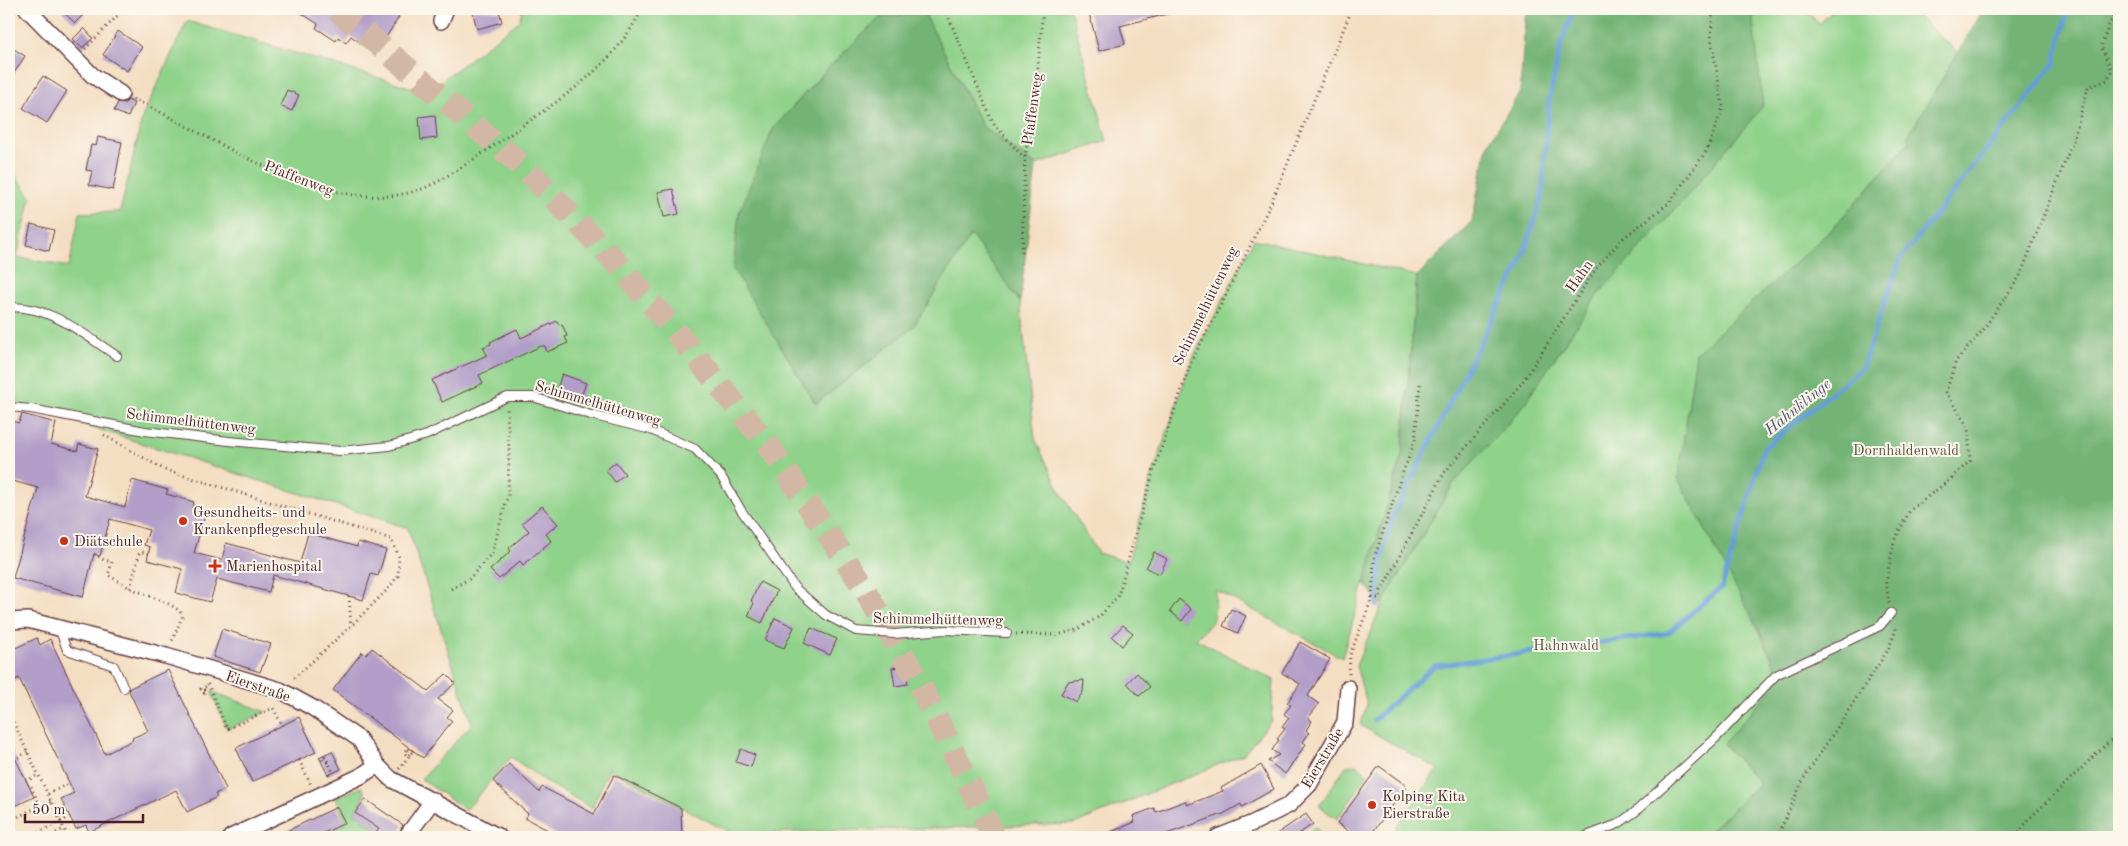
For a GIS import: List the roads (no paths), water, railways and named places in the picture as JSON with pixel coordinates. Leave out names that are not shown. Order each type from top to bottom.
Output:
[{"type":"street","points":[[26,9],[92,76],[121,94]]},
{"type":"street","name":"Eierstraße","points":[[9,621],[28,620],[280,690],[313,708],[359,739],[377,765],[391,779],[499,837]]},
{"type":"street","name":"Eierstraße","points":[[1218,837],[1253,823],[1289,805],[1309,785],[1345,722],[1348,688]]},
{"type":"street","points":[[231,837],[361,776],[377,765]]},
{"type":"street","points":[[406,837],[433,800]]},
{"type":"lane","points":[[9,307],[22,307],[53,315],[117,356]]},
{"type":"lane","name":"Schimmelhüttenweg","points":[[9,407],[30,409],[145,431],[229,442],[340,451],[389,446],[427,435],[507,397],[533,397],[591,415],[652,430],[695,449],[721,476],[741,510],[795,588],[826,615],[856,631],[894,634],[945,630],[1007,633]]},
{"type":"lane","points":[[1584,837],[1618,824],[1635,812],[1717,737],[1776,674],[1880,626],[1891,613]]},
{"type":"lane","points":[[59,628],[67,650],[114,666],[124,688]]},
{"type":"waterway","points":[[1377,605],[1381,560],[1394,514],[1522,260],[1542,196],[1549,101],[1562,40],[1575,9]]},
{"type":"waterway","name":"Hahnklinge","points":[[1374,720],[1434,666],[1668,633],[1722,587],[1764,448],[1862,368],[1900,260],[2054,64],[2068,9]]},
{"type":"tunnel","points":[[337,9],[529,172],[614,260],[681,338],[771,449],[863,586],[917,679],[994,837]]},
{"type":"place","name":"Gesundheits- und Krankenpflegeschule","points":[[183,521]]},
{"type":"place","name":"Diätschule","points":[[64,541]]},
{"type":"place","name":"Marienhospital","points":[[215,566]]},
{"type":"place","name":"Kolping Kita Eierstraße","points":[[1372,805]]},
{"type":"park label","name":"Dornhaldenwald","points":[[1906,450]]},
{"type":"park label","name":"Hahnwald","points":[[1566,645]]}]
